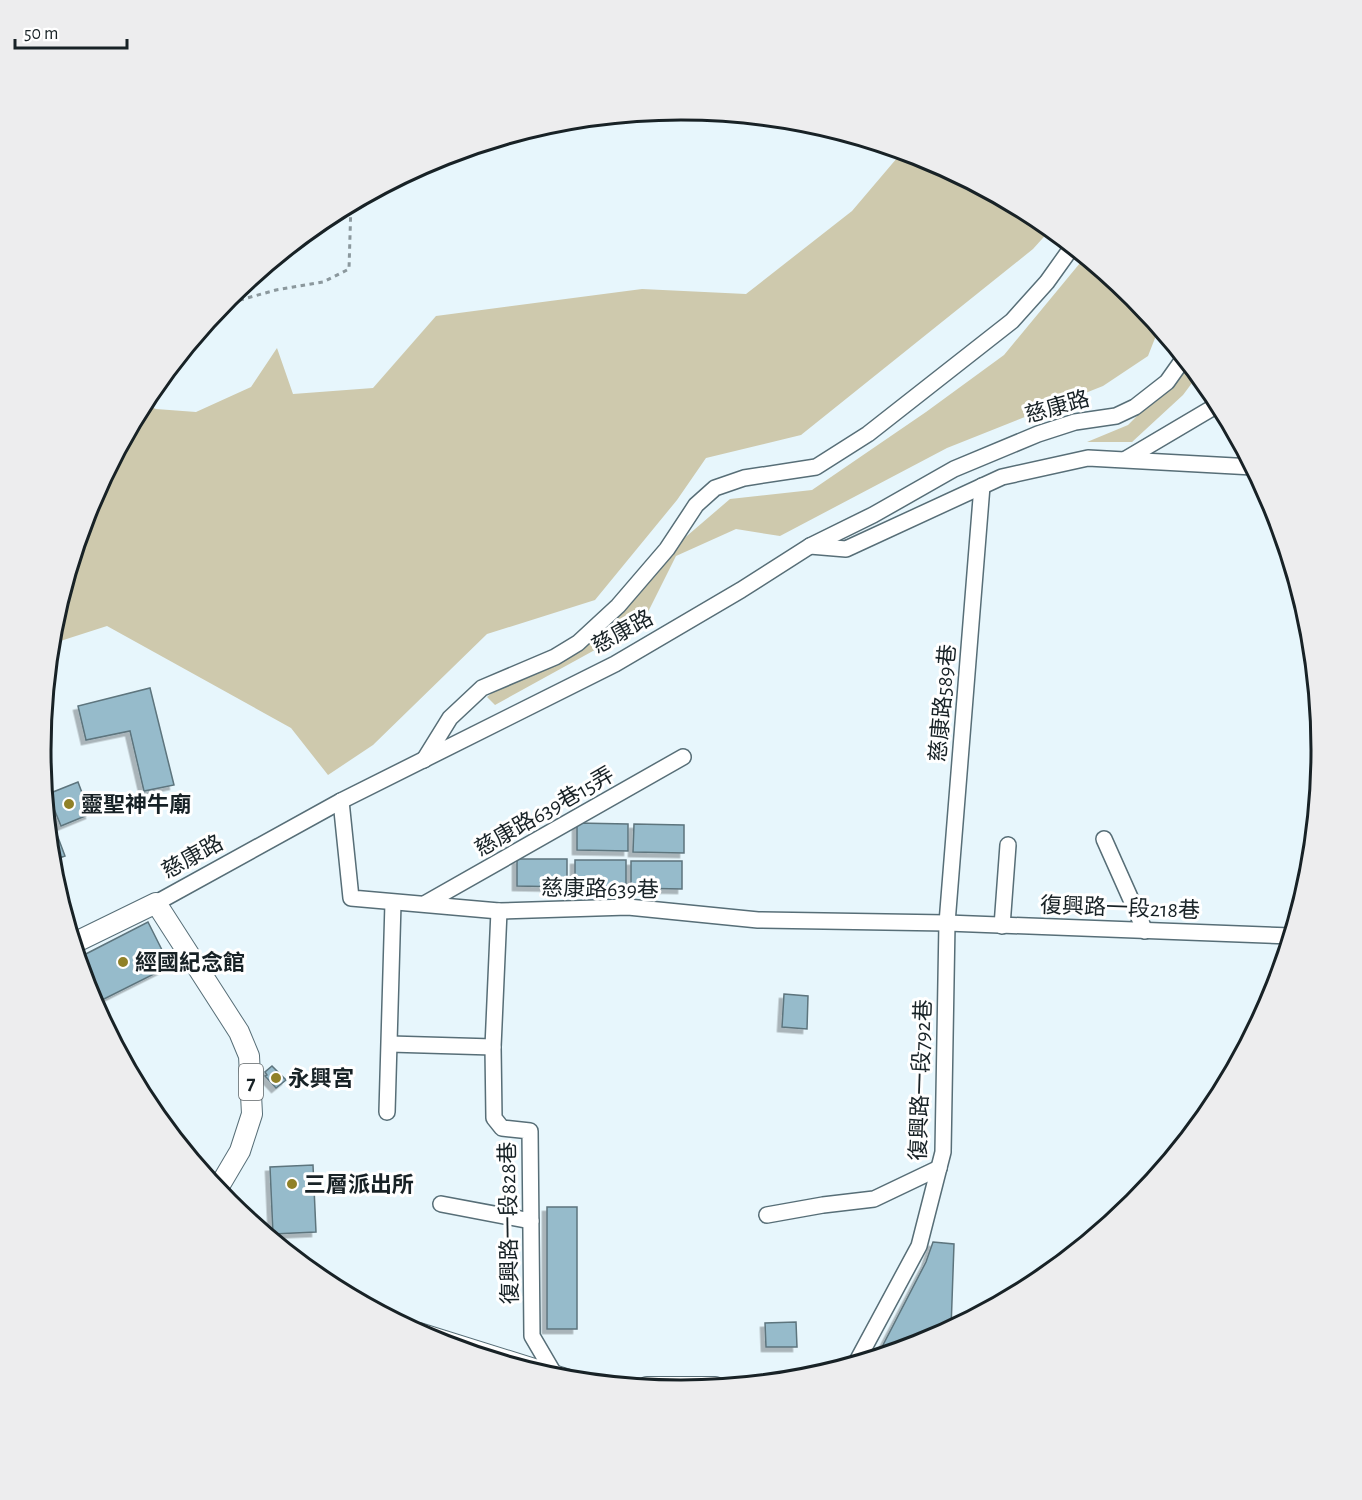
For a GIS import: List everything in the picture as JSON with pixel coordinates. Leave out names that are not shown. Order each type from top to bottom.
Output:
[{"type":"main road","name":"慈康路","points":[[80,940],[156,903]]},
{"type":"main road","name":"7","points":[[156,903],[239,1032],[249,1056],[252,1114],[240,1151],[223,1181]]},
{"type":"street","points":[[424,760],[450,718],[482,688],[555,657],[578,643],[618,606],[667,549],[696,505],[715,488],[744,478],[816,467],[868,434],[1012,321],[1047,282],[1068,253]]},
{"type":"street","name":"慈康路","points":[[156,903],[341,801],[615,664],[741,590],[810,546],[873,515],[954,469],[1038,434],[1075,422],[1116,416],[1135,407],[1167,382],[1180,364]]},
{"type":"street","points":[[1126,459],[1211,409]]},
{"type":"street","points":[[810,546],[846,549],[1002,477],[1088,458],[1244,466]]},
{"type":"street","name":"慈康路589巷","points":[[947,923],[982,486]]},
{"type":"street","name":"慈康路639巷15弄","points":[[426,903],[683,757]]},
{"type":"street","name":"慈康路639巷","points":[[341,801],[351,898],[499,911],[628,908],[758,920],[947,923]]},
{"type":"street","points":[[1104,839],[1144,931]]},
{"type":"street","points":[[1002,926],[1008,845]]},
{"type":"street","points":[[387,1112],[393,903]]},
{"type":"street","name":"復興路一段828巷","points":[[499,911],[493,1047],[494,1118],[502,1128],[530,1131],[532,1336],[553,1367]]},
{"type":"street","name":"復興路一段218巷","points":[[947,923],[1283,936]]},
{"type":"street","name":"復興路一段792巷","points":[[861,1354],[919,1246],[943,1152],[947,923]]},
{"type":"street","points":[[390,1044],[493,1047]]},
{"type":"street","points":[[767,1215],[874,1199],[939,1168]]},
{"type":"street","points":[[441,1204],[531,1221]]},
{"type":"path","points":[[242,300],[276,290],[323,282],[349,269],[351,214]]},
{"type":"shaded area","points":[[897,158],[960,185],[996,204],[1045,236],[1033,249],[801,435],[706,458],[677,500],[595,600],[487,634],[373,745],[328,775],[291,728],[107,626],[61,641],[72,587],[84,547],[116,471],[152,408],[196,412],[251,387],[277,348],[293,394],[373,388],[436,316],[642,289],[746,294],[852,211]]},
{"type":"shaded area","points":[[1080,263],[1156,336],[1148,356],[1103,386],[947,448],[780,536],[736,529],[676,556],[642,624],[495,705],[487,697],[503,683],[565,658],[605,629],[667,553],[730,499],[812,490],[1004,355]]},
{"type":"shaded area","points":[[1183,370],[1193,382],[1183,395],[1132,442],[1087,442],[1128,425]]},
{"type":"building","points":[[150,688],[174,785],[144,791],[130,731],[86,740],[78,706]]},
{"type":"building","name":"靈聖神牛廟","points":[[78,782],[90,814],[61,826],[54,808],[52,792]]},
{"type":"building","points":[[577,823],[628,824],[628,851],[577,850]]},
{"type":"building","points":[[634,824],[684,825],[684,853],[633,852]]},
{"type":"building","points":[[56,832],[65,856],[60,858]]},
{"type":"building","points":[[517,859],[567,859],[567,887],[517,886]]},
{"type":"building","points":[[575,860],[626,860],[626,888],[575,887]]},
{"type":"building","points":[[631,861],[682,861],[682,889],[631,888]]},
{"type":"building","name":"經國紀念館","points":[[148,922],[170,966],[103,1000],[85,955]]},
{"type":"building","points":[[784,994],[808,996],[807,1029],[782,1027]]},
{"type":"building","name":"永興宮","points":[[272,1066],[286,1080],[276,1088],[265,1076],[267,1075],[265,1072]]},
{"type":"building","name":"三層派出所","points":[[313,1165],[316,1232],[278,1234],[273,1230],[270,1167]]},
{"type":"building","points":[[547,1207],[577,1207],[577,1329],[547,1329]]},
{"type":"building","points":[[933,1242],[954,1244],[951,1319],[882,1347],[926,1262]]},
{"type":"building","points":[[796,1322],[797,1347],[766,1347],[765,1323]]},
{"type":"place","name":"靈聖神牛廟","points":[[69,804]]},
{"type":"place","name":"經國紀念館","points":[[123,962]]},
{"type":"place","name":"永興宮","points":[[276,1078]]},
{"type":"place","name":"三層派出所","points":[[292,1184]]}]
